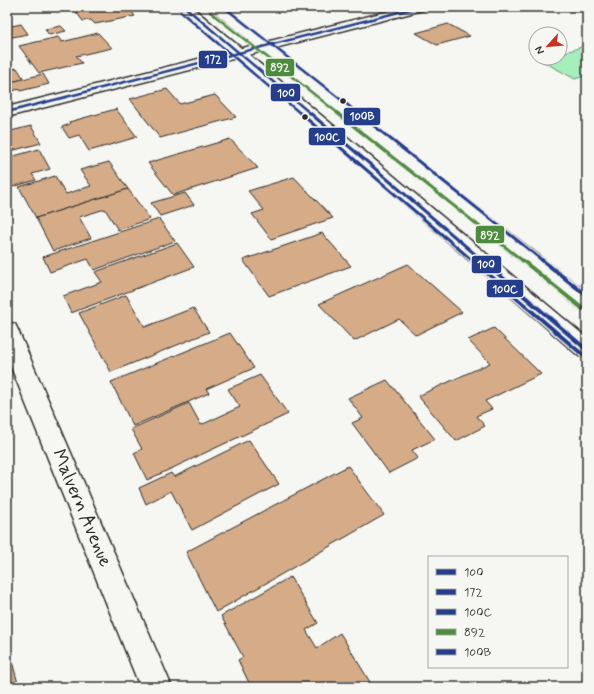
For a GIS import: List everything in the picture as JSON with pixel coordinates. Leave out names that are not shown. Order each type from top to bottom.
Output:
[{"type":"main road","points":[[185,7],[587,350]]},
{"type":"main road","points":[[214,7],[587,304]]},
{"type":"main road","points":[[7,112],[419,7]]},
{"type":"main road","name":"Malvern Avenue","points":[[7,330],[156,687]]},
{"type":"green space","points":[[587,45],[587,75],[575,79],[551,66],[568,66],[568,51]]},
{"type":"building","points":[[100,7],[133,7],[136,10],[131,11],[135,16],[95,24],[91,20],[83,21],[76,12]]},
{"type":"building","points":[[563,7],[585,7],[571,11]]},
{"type":"building","points":[[21,24],[28,34],[7,38],[7,27]]},
{"type":"building","points":[[448,24],[470,36],[437,45],[416,33]]},
{"type":"building","points":[[61,26],[66,31],[49,35],[45,29]]},
{"type":"building","points":[[98,33],[112,48],[76,56],[82,63],[39,73],[19,46],[58,37],[62,42]]},
{"type":"building","points":[[17,68],[24,79],[7,83],[7,70]]},
{"type":"building","points":[[43,74],[49,84],[20,91],[20,89],[7,92],[7,83]]},
{"type":"building","points":[[167,89],[180,104],[215,95],[236,117],[160,138],[130,99]]},
{"type":"building","points":[[116,109],[137,137],[89,151],[79,135],[69,138],[62,127],[70,124],[69,122]]},
{"type":"building","points":[[31,126],[41,143],[7,152],[7,132]]},
{"type":"building","points":[[230,139],[258,168],[173,195],[148,163]]},
{"type":"building","points":[[39,149],[50,169],[32,174],[36,180],[12,187],[7,177],[7,158]]},
{"type":"building","points":[[109,162],[128,189],[36,218],[19,187],[55,176],[66,194],[91,186],[80,170]]},
{"type":"building","points":[[294,177],[333,218],[271,239],[252,214],[264,210],[248,191]]},
{"type":"building","points":[[128,189],[150,219],[118,230],[105,209],[79,217],[91,238],[53,251],[36,218]]},
{"type":"building","points":[[185,193],[194,205],[160,216],[151,203]]},
{"type":"building","points":[[159,219],[175,241],[94,270],[88,259],[50,272],[43,257]]},
{"type":"building","points":[[322,233],[351,266],[269,296],[243,260]]},
{"type":"building","points":[[177,243],[194,267],[71,313],[63,296],[102,282],[95,272]]},
{"type":"building","points":[[408,264],[462,312],[416,335],[399,319],[354,341],[319,304]]},
{"type":"building","points":[[126,295],[145,327],[193,308],[209,332],[111,372],[79,313]]},
{"type":"building","points":[[494,328],[541,374],[485,401],[492,409],[476,416],[485,426],[456,441],[418,396],[490,363],[468,340]]},
{"type":"building","points":[[230,333],[254,368],[206,389],[209,393],[133,426],[111,382]]},
{"type":"building","points":[[260,375],[288,414],[147,480],[134,453],[142,449],[131,429],[189,403],[201,425],[240,407],[228,389]]},
{"type":"building","points":[[387,380],[435,439],[412,450],[418,458],[389,473],[352,423],[363,418],[348,398]]},
{"type":"building","points":[[249,440],[279,484],[192,530],[171,491],[146,504],[139,488],[171,473],[174,477]]},
{"type":"building","points":[[348,466],[384,515],[216,612],[186,552]]},
{"type":"building","points":[[290,577],[318,623],[306,630],[317,648],[340,633],[373,687],[251,687],[238,660],[243,657],[221,616]]},
{"type":"building","points":[[7,643],[19,687],[7,687]]},
{"type":"transit line","name":"100","points":[[185,7],[587,350]]},
{"type":"transit line","name":"100B","points":[[224,7],[587,296]]},
{"type":"transit line","name":"172","points":[[7,112],[419,7]]},
{"type":"transit line","name":"100C","points":[[181,12],[583,355]]},
{"type":"transit line","name":"892","points":[[210,12],[583,309]]}]
